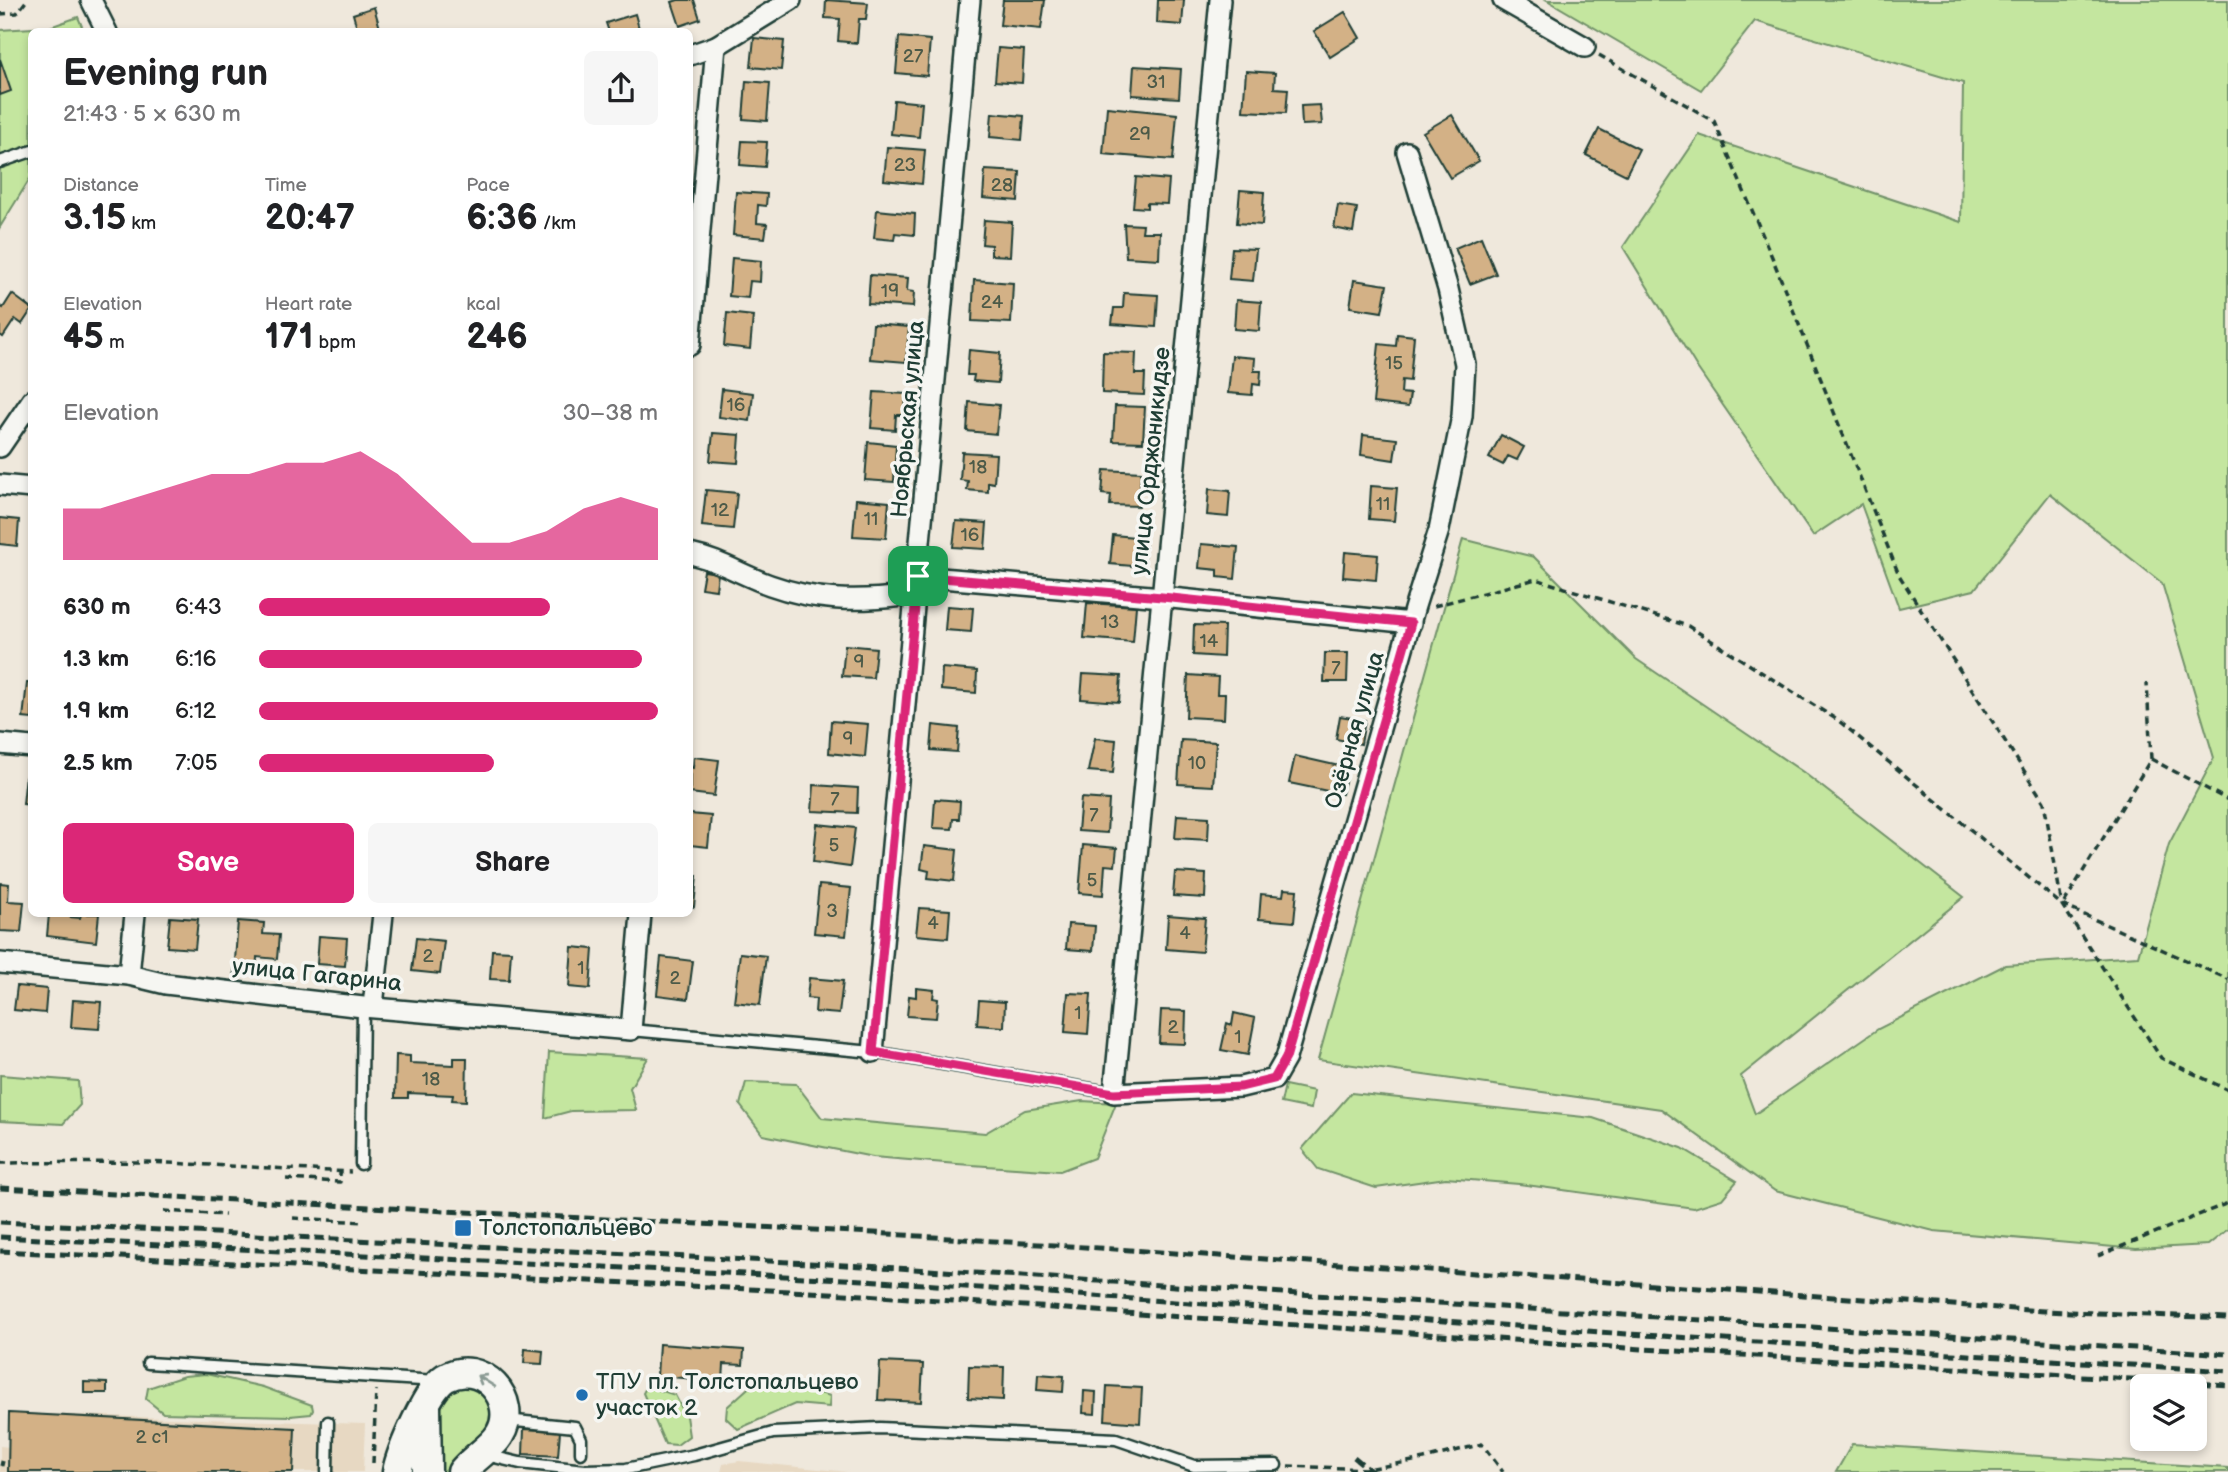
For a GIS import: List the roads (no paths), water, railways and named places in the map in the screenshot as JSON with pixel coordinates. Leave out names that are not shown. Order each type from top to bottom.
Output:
[{"type":"street","points":[[92,0],[105,28]]},
{"type":"street","points":[[693,54],[716,46],[790,0]]},
{"type":"street","name":"Ноябрьская улица","points":[[873,1052],[970,0]]},
{"type":"street","name":"улица Орджоникидзе","points":[[1114,1093],[1220,0]]},
{"type":"street","points":[[1503,0],[1585,47]]},
{"type":"street","points":[[693,310],[716,46]]},
{"type":"street","name":"Озёрная улица","points":[[1114,1093],[1241,1087],[1274,1079],[1286,1058],[1439,530],[1462,416],[1465,364],[1448,289],[1407,152]]},
{"type":"street","points":[[0,447],[28,406]]},
{"type":"street","points":[[0,485],[28,488]]},
{"type":"street","points":[[693,555],[715,559],[767,584],[840,601],[903,596],[918,576],[1413,615]]},
{"type":"street","points":[[0,744],[28,747]]},
{"type":"street","points":[[129,975],[135,917]]},
{"type":"street","points":[[368,1007],[383,917]]},
{"type":"street","points":[[631,1030],[641,917]]},
{"type":"street","name":"улица Гагарина","points":[[0,963],[129,975],[166,984],[368,1007],[631,1030]]},
{"type":"street","points":[[397,1472],[404,1446],[426,1407],[430,1394],[441,1381],[464,1373],[484,1377],[499,1390],[504,1399],[506,1420],[497,1438],[471,1462]]},
{"type":"street","points":[[426,1407],[427,1472]]},
{"type":"lane","points":[[0,162],[28,152]]},
{"type":"lane","points":[[361,1164],[368,1007]]},
{"type":"lane","points":[[631,1030],[873,1052],[1114,1093]]},
{"type":"lane","points":[[148,1363],[441,1381]]},
{"type":"lane","points":[[506,1420],[575,1427],[581,1439],[581,1453]]},
{"type":"lane","points":[[327,1472],[328,1422]]},
{"type":"lane","points":[[471,1462],[616,1469],[669,1461],[773,1433],[880,1429],[1116,1439],[1194,1466],[1276,1465]]},
{"type":"railway","points":[[0,1188],[874,1233],[2044,1311],[2228,1318]]},
{"type":"railway","points":[[0,1222],[866,1266],[2228,1354]]},
{"type":"railway","points":[[0,1237],[866,1280],[1628,1334],[2228,1371]]},
{"type":"railway","points":[[0,1251],[866,1295],[1627,1348],[2228,1385]]},
{"type":"railway","points":[[1354,1457],[1372,1472]]},
{"type":"railway","points":[[0,1463],[4,1464]]},
{"type":"place","name":"Толстопальцево","points":[[463,1228]]},
{"type":"place","name":"ТПУ пл. Толстопальцево участок 2","points":[[582,1395]]}]
